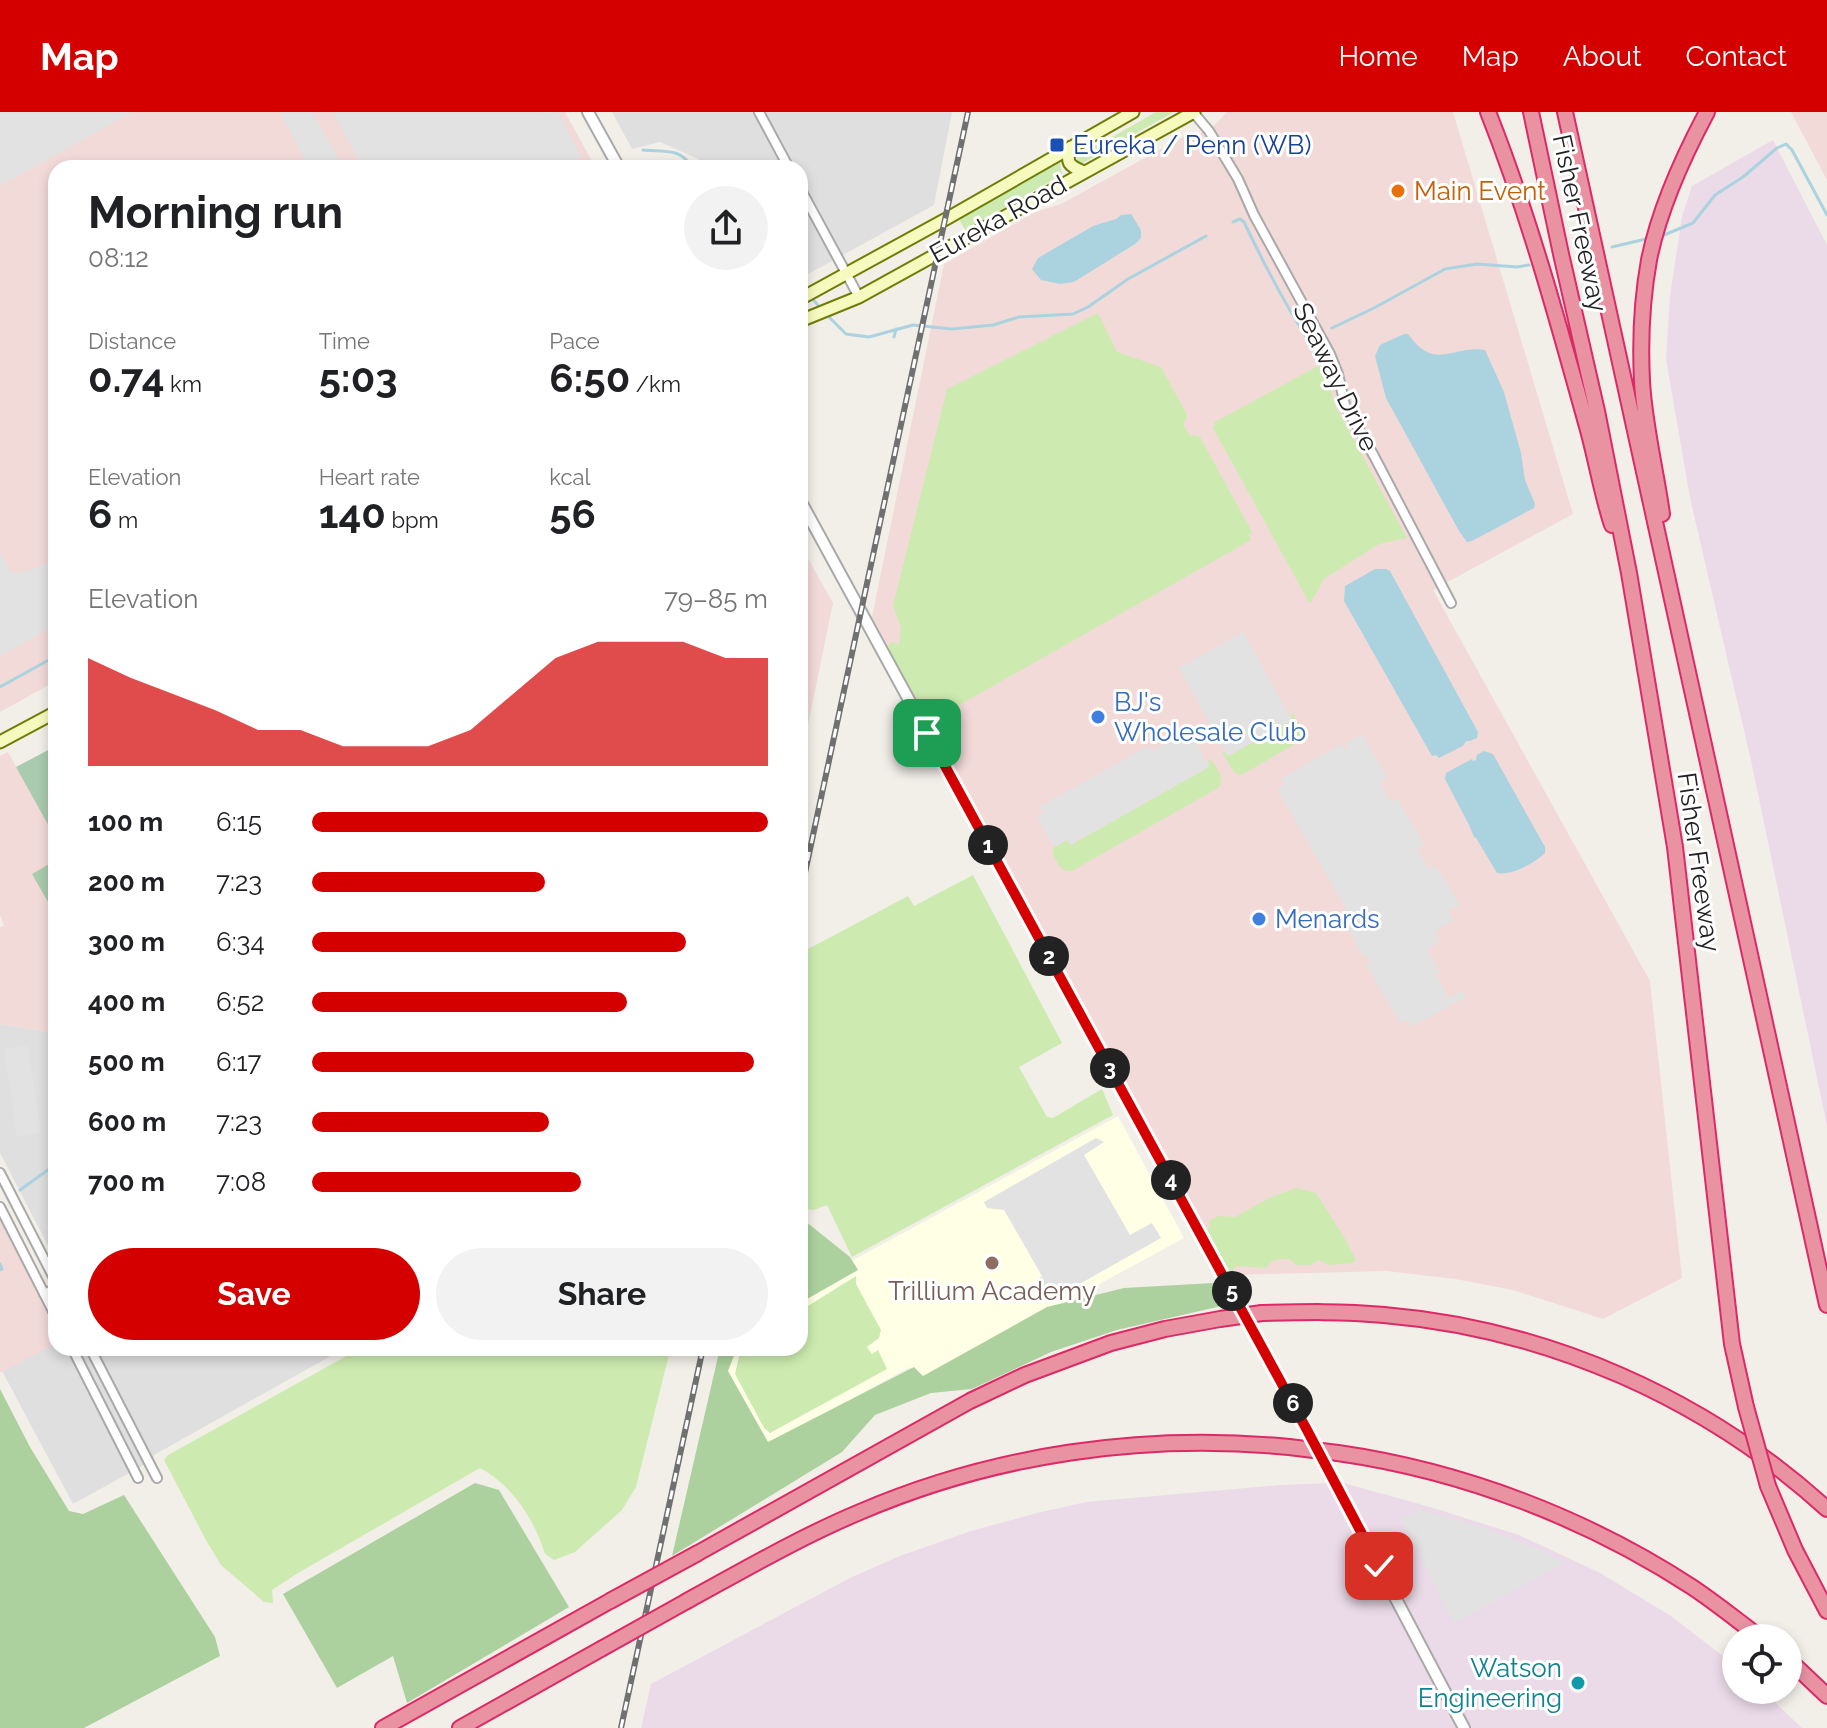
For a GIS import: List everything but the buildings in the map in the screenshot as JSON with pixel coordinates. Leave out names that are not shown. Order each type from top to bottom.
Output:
[{"type":"highway","points":[[1490,112],[1541,262],[1595,455],[1605,503],[1629,573]]},
{"type":"highway","name":"Fisher Freeway","points":[[1531,112],[1629,573],[1675,847],[1732,1344],[1768,1486],[1795,1550],[1827,1611]]},
{"type":"highway","name":"Fisher Freeway","points":[[1565,112],[1827,1305]]},
{"type":"highway","points":[[1669,582],[1667,539],[1644,398],[1643,314],[1655,237],[1673,185],[1707,112]]},
{"type":"highway","points":[[383,1728],[957,1409],[1025,1375],[1111,1343],[1220,1319],[1262,1313],[1348,1313],[1417,1318],[1541,1345],[1637,1382],[1700,1416],[1775,1466],[1827,1509]]},
{"type":"highway","points":[[460,1728],[687,1601],[850,1516],[897,1497],[973,1473],[1058,1454],[1145,1444],[1222,1442],[1289,1447],[1395,1463],[1444,1475],[1504,1494],[1576,1523],[1661,1567],[1742,1624]]},
{"type":"highway","points":[[1802,1672],[1827,1696]]},
{"type":"main road","name":"Eureka Road","points":[[808,295],[1133,112]]},
{"type":"main road","name":"Eureka Road","points":[[808,318],[859,297],[1193,112]]},
{"type":"main road","points":[[1071,147],[1069,163],[1084,172]]},
{"type":"main road","points":[[0,742],[48,716]]},
{"type":"street","points":[[588,112],[615,160]]},
{"type":"street","points":[[759,112],[785,160]]},
{"type":"street","name":"Seaway Drive","points":[[1193,112],[1234,171],[1260,226],[1330,354],[1345,405],[1451,603]]},
{"type":"street","points":[[808,203],[859,297]]},
{"type":"street","points":[[808,515],[1307,1430],[1464,1728]]},
{"type":"street","points":[[0,1173],[48,1269]]},
{"type":"street","points":[[0,1207],[48,1302]]},
{"type":"street","points":[[44,1294],[48,1291]]},
{"type":"street","points":[[76,1356],[138,1478]]},
{"type":"street","points":[[94,1356],[157,1478]]},
{"type":"street","points":[[98,1399],[112,1392]]},
{"type":"street","points":[[127,1456],[141,1448]]},
{"type":"shaded area","points":[[0,112],[565,112],[591,160],[48,160],[48,685],[0,712]]},
{"type":"shaded area","points":[[0,112],[133,112],[0,186]]},
{"type":"shaded area","points":[[280,112],[312,112],[339,160],[305,160]]},
{"type":"shaded area","points":[[333,112],[558,112],[581,157],[576,160],[359,160]]},
{"type":"shaded area","points":[[612,112],[952,112],[934,205],[808,274],[808,160],[699,160],[660,142],[632,149]]},
{"type":"shaded area","points":[[1227,112],[1453,112],[1573,514],[1433,590],[1650,981],[1682,1278],[1603,1319],[1513,1290],[1455,1279],[1387,1271],[1230,1275],[872,617],[944,264],[1035,212],[1061,204],[1183,137],[1209,131]]},
{"type":"shaded area","points":[[1791,112],[1827,112],[1827,180]]},
{"type":"shaded area","points":[[1773,140],[1827,245],[1827,1126],[1752,765],[1690,498],[1666,359],[1670,296],[1682,217],[1692,186]]},
{"type":"shaded area","points":[[0,552],[11,573],[26,572],[48,563],[48,629],[0,656]]},
{"type":"shaded area","points":[[808,558],[833,603],[808,725]]},
{"type":"shaded area","points":[[1243,632],[1292,720],[1228,756],[1179,668]]},
{"type":"shaded area","points":[[1189,730],[1209,767],[1070,845],[1067,840],[1054,847],[1037,817],[1043,813],[1039,807],[1148,746],[1152,751]]},
{"type":"shaded area","points":[[1362,734],[1387,778],[1380,783],[1391,802],[1398,799],[1424,845],[1418,850],[1429,869],[1436,866],[1460,905],[1448,911],[1453,920],[1434,932],[1440,942],[1427,950],[1440,972],[1436,975],[1448,998],[1463,991],[1466,997],[1412,1027],[1407,1020],[1400,1023],[1366,965],[1370,961],[1366,955],[1363,956],[1344,922],[1351,917],[1277,789],[1284,785],[1281,779],[1341,744],[1347,750],[1346,744]]},
{"type":"shaded area","points":[[48,750],[48,825],[16,767]]},
{"type":"shaded area","points":[[8,752],[48,824],[48,865],[33,874],[48,901],[48,1032],[0,1024],[0,927],[4,926],[0,915],[0,756]]},
{"type":"shaded area","points":[[48,865],[48,902],[32,874]]},
{"type":"shaded area","points":[[0,1024],[48,1032],[48,1246],[0,1153]]},
{"type":"shaded area","points":[[28,1046],[41,1133],[17,1137],[4,1049]]},
{"type":"shaded area","name":"Trillium Academy","points":[[1118,1116],[1184,1238],[919,1382],[910,1367],[760,1449],[717,1371],[721,1356],[808,1356],[808,1285]]},
{"type":"shaded area","points":[[1096,1138],[1104,1142],[1084,1155],[1130,1235],[1152,1223],[1161,1238],[1053,1299],[1004,1210],[987,1208],[984,1202]]},
{"type":"shaded area","points":[[0,1218],[48,1310],[48,1347],[0,1373]]},
{"type":"shaded area","points":[[48,1347],[48,1356],[331,1356],[73,1504],[2,1371]]},
{"type":"shaded area","points":[[1340,1482],[1519,1535],[1600,1573],[1671,1616],[1722,1655],[1722,1704],[1777,1704],[1802,1728],[1470,1728]]},
{"type":"shaded area","points":[[1331,1483],[1459,1728],[641,1728],[651,1684],[850,1578],[900,1556],[971,1531],[1086,1502]]},
{"type":"shaded area","points":[[1419,1510],[1483,1528],[1565,1563],[1454,1623],[1401,1520]]},
{"type":"green space","points":[[1156,112],[1174,112],[1081,164],[1076,163],[1077,157]]},
{"type":"green space","points":[[1060,162],[1062,175],[965,230],[959,219]]},
{"type":"green space","points":[[1098,313],[1117,352],[1161,367],[1186,413],[1183,424],[1190,436],[1200,437],[1251,530],[1252,536],[1248,535],[1251,540],[938,717],[932,714],[933,718],[926,716],[888,645],[893,642],[899,645],[901,628],[893,606],[947,389]]},
{"type":"green space","points":[[1321,366],[1336,407],[1407,538],[1379,544],[1324,579],[1310,604],[1213,428],[1215,422]]},
{"type":"green space","points":[[1291,713],[1303,731],[1302,740],[1245,773],[1239,775],[1234,772],[1223,751],[1229,756],[1292,720]]},
{"type":"green space","points":[[1208,760],[1220,774],[1218,788],[1072,871],[1059,866],[1052,853],[1054,847],[1067,840],[1071,845],[1209,767]]},
{"type":"green space","points":[[973,875],[1062,1043],[1019,1067],[1047,1117],[1053,1118],[1102,1089],[1113,1115],[852,1257],[827,1205],[808,1209],[808,949],[908,896],[914,906]]},
{"type":"green space","points":[[1296,1188],[1316,1193],[1344,1237],[1356,1260],[1354,1263],[1329,1265],[1319,1260],[1311,1265],[1295,1265],[1290,1259],[1274,1260],[1265,1268],[1237,1266],[1230,1277],[1207,1230],[1209,1221],[1218,1216],[1235,1217],[1269,1198]]},
{"type":"green space","points":[[808,1223],[850,1257],[858,1270],[808,1298]]},
{"type":"green space","points":[[856,1276],[856,1284],[881,1330],[879,1338],[867,1347],[872,1354],[878,1350],[887,1369],[770,1433],[764,1428],[735,1374],[739,1356],[808,1356],[808,1306]]},
{"type":"green space","points":[[1213,1283],[1226,1305],[1117,1330],[1051,1352],[972,1389],[931,1393],[875,1415],[842,1452],[672,1556],[718,1356],[734,1356],[728,1371],[768,1442],[914,1367],[923,1376],[1047,1307],[1124,1288]]},
{"type":"green space","points":[[347,1356],[669,1356],[636,1487],[622,1510],[575,1552],[554,1560],[545,1554],[535,1528],[521,1505],[503,1484],[480,1468],[298,1573],[272,1590],[273,1603],[264,1602],[221,1565],[164,1460]]},
{"type":"green space","points":[[0,1389],[30,1447],[69,1511],[83,1514],[124,1495],[215,1637],[220,1656],[84,1728],[0,1728]]},
{"type":"green space","points":[[475,1483],[499,1490],[569,1607],[407,1703],[393,1656],[337,1688],[283,1594]]},
{"type":"water","points":[[1131,214],[1141,230],[1141,238],[1074,282],[1060,284],[1041,280],[1032,269],[1038,258],[1093,226]]},
{"type":"water","points":[[1408,334],[1427,352],[1436,354],[1485,350],[1504,392],[1525,480],[1535,504],[1534,508],[1472,541],[1467,542],[1459,531],[1386,398],[1375,356],[1380,345]]},
{"type":"water","points":[[1375,569],[1390,571],[1478,732],[1477,738],[1466,741],[1463,746],[1439,758],[1432,756],[1344,601],[1345,586]]},
{"type":"water","points":[[1484,751],[1493,754],[1545,847],[1545,853],[1535,861],[1510,873],[1497,873],[1474,837],[1445,779],[1446,773],[1472,759],[1476,760],[1477,755]]},
{"type":"waterway","points":[[1664,235],[1693,223],[1715,195],[1786,144],[1827,215]]},
{"type":"waterway","points":[[643,150],[677,154],[686,160]]},
{"type":"waterway","points":[[1233,222],[1240,219],[1244,222],[1290,310],[1307,338],[1312,337]]},
{"type":"waterway","points":[[827,315],[846,334],[869,337],[913,325],[952,329],[993,325],[1019,317],[1073,314],[1206,236]]},
{"type":"waterway","points":[[1612,247],[1646,239]]},
{"type":"waterway","points":[[1332,328],[1445,269],[1477,264],[1529,265]]},
{"type":"waterway","points":[[811,297],[822,310]]},
{"type":"waterway","points":[[894,337],[896,329]]},
{"type":"waterway","points":[[0,687],[48,660]]},
{"type":"waterway","points":[[20,1190],[48,1170]]},
{"type":"waterway","points":[[0,1264],[0,1270]]},
{"type":"railway","points":[[808,859],[968,112]]},
{"type":"railway","points":[[621,1728],[701,1356]]},
{"type":"place","name":"Eureka / Penn (WB)","points":[[1057,145]]},
{"type":"place","name":"Main Event","points":[[1398,191]]},
{"type":"place","name":"BJ's Wholesale Club","points":[[1098,717]]},
{"type":"place","name":"Menards","points":[[1259,919]]},
{"type":"place","name":"Trillium Academy","points":[[992,1263]]},
{"type":"place","name":"Watson Engineering","points":[[1578,1683]]},
{"type":"route","points":[[927,733],[1379,1566]]}]
